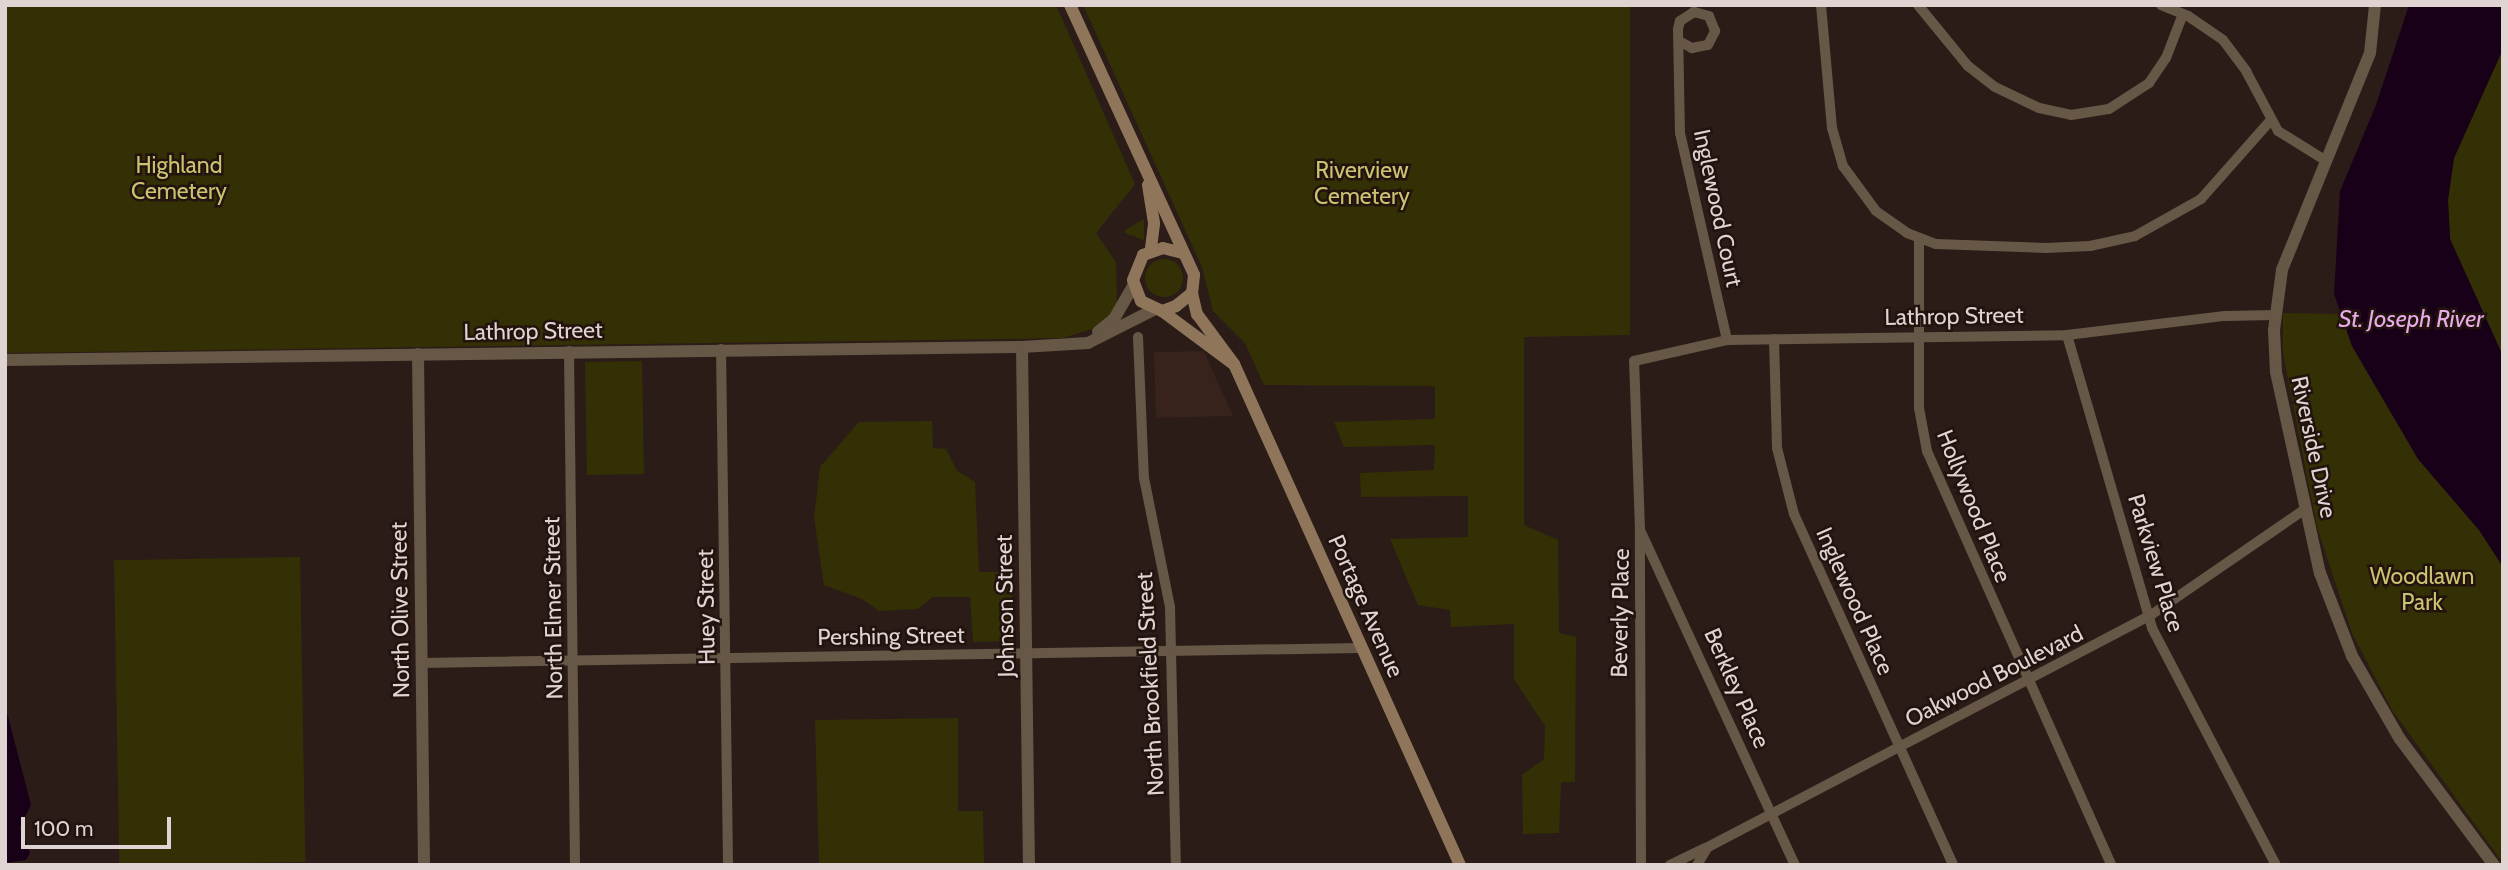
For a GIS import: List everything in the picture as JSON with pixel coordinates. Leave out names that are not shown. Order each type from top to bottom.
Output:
[{"type":"main road","points":[[1070,5],[1194,275],[1192,293],[1182,303],[1159,310],[1141,301],[1133,286],[1136,266],[1151,250],[1154,224],[1145,170]]},
{"type":"main road","points":[[1151,250],[1183,253]]},
{"type":"main road","name":"Portage Avenue","points":[[1192,293],[1197,314],[1234,364],[1461,865]]},
{"type":"main road","name":"Portage Avenue","points":[[1159,310],[1234,364]]},
{"type":"street","points":[[1821,5],[1832,128],[1843,166],[1876,211],[1919,238],[1968,248],[2046,248],[2090,246],[2135,236],[2201,199],[2270,121]]},
{"type":"street","points":[[1918,5],[1968,66],[1995,87],[2039,108],[2071,115],[2109,109],[2149,83],[2166,58],[2183,14]]},
{"type":"street","points":[[2161,5],[2205,26],[2235,55],[2270,121],[2297,145],[2325,160]]},
{"type":"street","name":"Riverside Drive","points":[[2375,5],[2370,53],[2288,249],[2275,315],[2276,372],[2304,510],[2320,573],[2352,656],[2400,739],[2494,865]]},
{"type":"street","name":"Inglewood Court","points":[[1681,42],[1681,143],[1727,340]]},
{"type":"street","name":"Hollywood Place","points":[[1919,238],[1919,408],[1927,451],[2111,865]]},
{"type":"street","name":"Lathrop Street","points":[[1062,344],[1103,329],[1123,308],[1133,286]]},
{"type":"street","name":"Lathrop Street","points":[[5,360],[1022,347],[1088,343],[1159,310]]},
{"type":"street","name":"Lathrop Street","points":[[1634,361],[1727,340],[2067,335],[2225,316],[2275,315]]},
{"type":"street","name":"Parkview Place","points":[[2067,335],[2151,615],[2152,628],[2276,865]]},
{"type":"street","name":"North Brookfield Street","points":[[1138,337],[1144,478],[1168,582],[1173,651],[1176,865]]},
{"type":"street","name":"Inglewood Place","points":[[1774,339],[1777,448],[1794,514],[1953,865]]},
{"type":"street","name":"Johnson Street","points":[[1022,347],[1029,865]]},
{"type":"street","name":"Huey Street","points":[[721,349],[728,865]]},
{"type":"street","name":"North Elmer Street","points":[[569,351],[576,865]]},
{"type":"street","name":"North Olive Street","points":[[418,354],[424,865]]},
{"type":"street","name":"Beverly Place","points":[[1634,361],[1640,530],[1641,865]]},
{"type":"street","name":"Oakwood Boulevard","points":[[1705,848],[2151,615],[2304,510]]},
{"type":"street","name":"Berkley Place","points":[[1640,530],[1795,865]]},
{"type":"street","name":"Pershing Street","points":[[422,663],[1362,648]]},
{"type":"street","points":[[1671,865],[1705,848]]},
{"type":"street","points":[[1697,865],[1705,848]]},
{"type":"shaded area","points":[[1204,351],[1233,416],[1156,418],[1154,352]]},
{"type":"green space","name":"Highland Cemetery","points":[[5,5],[1056,5],[1135,184],[1096,233],[1116,262],[1117,308],[1101,326],[1063,338],[5,353]]},
{"type":"green space","name":"Riverview Cemetery","points":[[1083,5],[1630,5],[1630,335],[1524,337],[1524,525],[1558,540],[1559,633],[1576,637],[1575,782],[1561,782],[1559,833],[1523,834],[1522,775],[1544,759],[1545,726],[1514,679],[1514,624],[1451,627],[1450,610],[1418,605],[1390,539],[1468,537],[1468,496],[1361,497],[1360,473],[1434,470],[1435,445],[1344,447],[1334,422],[1435,419],[1435,386],[1264,385],[1245,343],[1213,311],[1202,267]]},
{"type":"green space","points":[[2503,49],[2503,356],[2450,239],[2448,200],[2454,158]]},
{"type":"green space","points":[[1144,219],[1144,240],[1125,233],[1125,230]]},
{"type":"green space","points":[[1164,259],[1178,264],[1183,278],[1178,292],[1164,297],[1150,292],[1145,278],[1150,264]]},
{"type":"green space","name":"Woodlawn Park","points":[[2283,313],[2341,314],[2352,346],[2418,459],[2479,530],[2503,567],[2503,863],[2392,710],[2352,633],[2317,527],[2283,353]]},
{"type":"green space","points":[[642,361],[644,474],[587,475],[585,362]]},
{"type":"green space","points":[[932,421],[933,448],[946,449],[957,471],[975,482],[979,572],[1012,572],[1012,641],[973,642],[970,597],[933,597],[917,609],[879,611],[862,599],[824,585],[814,518],[820,467],[859,422]]},
{"type":"green space","points":[[300,557],[305,862],[119,865],[114,560]]},
{"type":"green space","points":[[958,718],[958,811],[983,811],[984,865],[819,865],[815,720]]},
{"type":"water","name":"St. Joseph River","points":[[2409,5],[2503,5],[2503,49],[2454,158],[2448,200],[2450,239],[2503,356],[2503,567],[2479,530],[2418,459],[2352,346],[2334,294],[2340,191],[2376,105]]},
{"type":"water","points":[[5,705],[31,805],[20,827],[30,853],[26,860],[5,863]]}]
